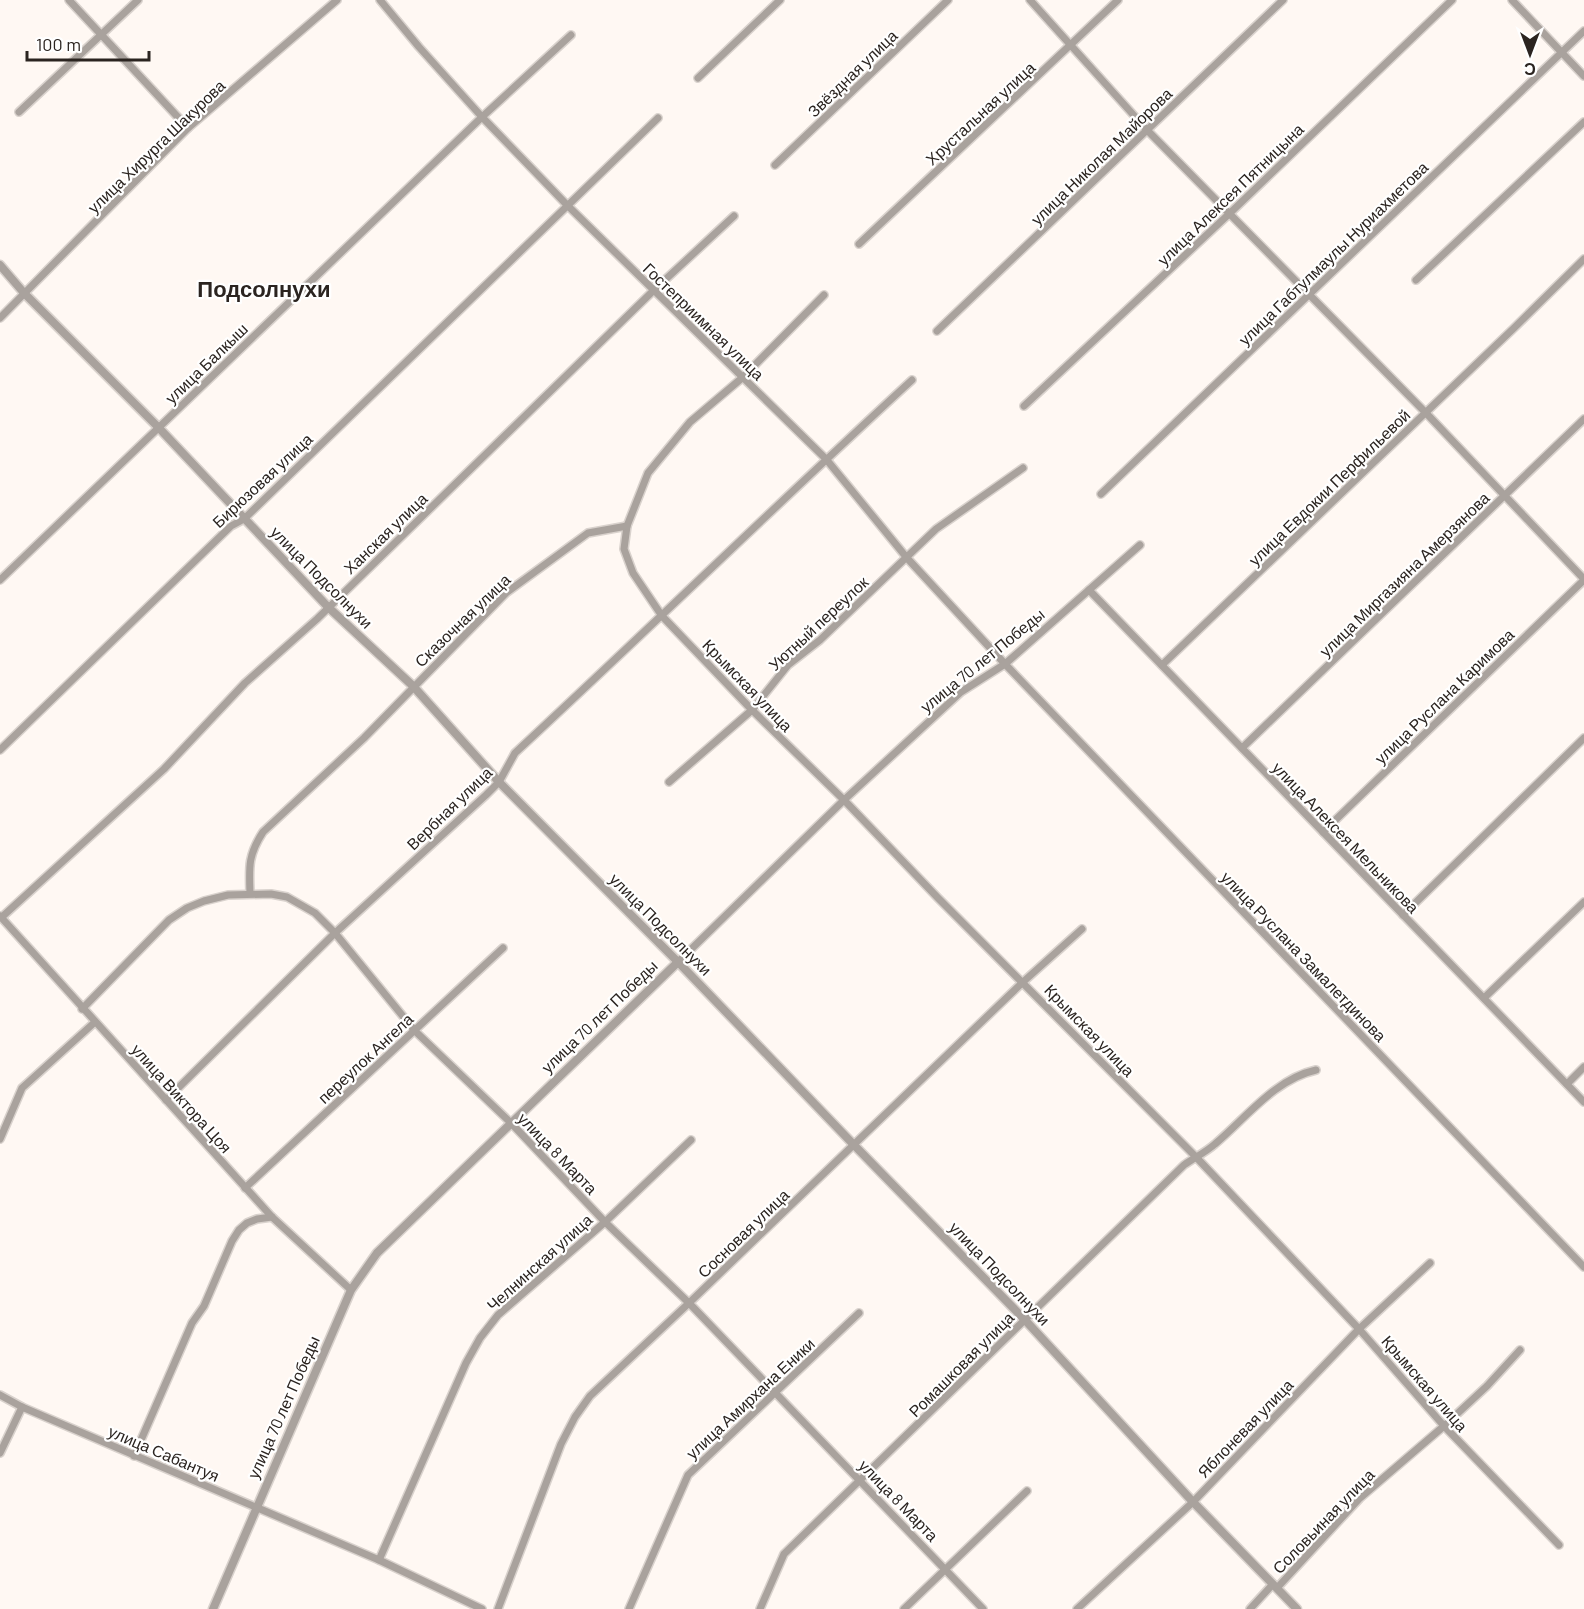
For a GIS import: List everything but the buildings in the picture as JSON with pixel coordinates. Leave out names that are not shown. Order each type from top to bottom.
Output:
[{"type":"street","points":[[69,0],[188,128]]},
{"type":"street","points":[[19,112],[138,0]]},
{"type":"street","name":"улица Хирурга Шакурова","points":[[0,318],[188,128],[338,0]]},
{"type":"street","name":"Гостеприимная улица","points":[[380,0],[482,117],[567,205],[826,459],[907,558],[1005,664]]},
{"type":"street","points":[[698,78],[780,0]]},
{"type":"street","name":"Звёздная улица","points":[[775,165],[948,0]]},
{"type":"street","points":[[1030,0],[1147,130],[1426,413],[1584,579]]},
{"type":"street","name":"Хрустальная улица","points":[[859,244],[1118,0]]},
{"type":"street","name":"улица Николая Майорова","points":[[937,331],[1283,0]]},
{"type":"street","name":"улица Алексея Пятницына","points":[[1024,406],[1452,0]]},
{"type":"street","points":[[1512,0],[1584,76]]},
{"type":"street","name":"улица Габтулмаулы Нуриахметова","points":[[1101,494],[1584,31]]},
{"type":"street","name":"улица Балкыш","points":[[0,580],[482,117],[571,35]]},
{"type":"street","name":"Бирюзовая улица","points":[[0,750],[231,526],[244,519],[658,117]]},
{"type":"street","points":[[1416,280],[1584,122]]},
{"type":"street","name":"Ханская улица","points":[[1,916],[164,770],[245,682],[328,607],[653,291],[734,216]]},
{"type":"street","name":"улица Евдокии Перфильевой","points":[[1162,665],[1584,259]]},
{"type":"street","name":"улица Подсолнухи","points":[[0,265],[24,293],[158,428],[328,607],[413,687],[499,782],[678,962],[1025,1320],[1193,1502],[1297,1609]]},
{"type":"street","points":[[627,526],[648,473],[690,422],[742,378],[824,295]]},
{"type":"street","name":"Вербная улица","points":[[166,1100],[336,933],[499,782],[515,753],[826,459],[912,381]]},
{"type":"street","name":"улица Миргазияна Амерзянова","points":[[1242,748],[1584,419]]},
{"type":"street","name":"Уютный переулок","points":[[669,782],[752,710],[788,665],[820,640],[936,529],[1023,468]]},
{"type":"street","name":"Крымская улица","points":[[627,526],[624,549],[633,573],[662,616],[752,710],[844,800],[938,898],[1196,1157],[1359,1329],[1444,1426],[1559,1545]]},
{"type":"street","name":"Сказочная улица","points":[[250,893],[249,861],[253,847],[263,832],[402,701],[506,592],[588,533],[627,526]]},
{"type":"street","name":"улица 70 лет Победы","points":[[213,1609],[351,1290],[377,1253],[844,800],[961,692],[1005,664],[1140,545]]},
{"type":"street","name":"улица Руслана Каримова","points":[[1323,832],[1584,579]]},
{"type":"street","name":"улица Алексея Мельникова","points":[[1089,590],[1584,1102]]},
{"type":"street","name":"улица Руслана Замалетдинова","points":[[1005,664],[1584,1267]]},
{"type":"street","points":[[1403,915],[1584,738]]},
{"type":"street","name":"улица 8 Марта","points":[[82,1009],[169,920],[204,901],[228,895],[271,894],[300,903],[315,912],[336,933],[415,1031],[511,1123],[605,1222],[689,1303],[983,1609]]},
{"type":"street","points":[[1484,998],[1584,902]]},
{"type":"street","name":"улица Виктора Цоя","points":[[1,916],[82,1009],[272,1217],[351,1290]]},
{"type":"street","name":"Сосновая улица","points":[[498,1609],[561,1444],[575,1417],[590,1396],[1023,982],[1082,929]]},
{"type":"street","name":"переулок Ангела","points":[[245,1188],[503,948]]},
{"type":"street","points":[[0,1139],[22,1088],[95,1023]]},
{"type":"street","points":[[1567,1084],[1584,1067]]},
{"type":"street","name":"Ромашковая улица","points":[[760,1609],[784,1554],[1184,1165],[1215,1145],[1260,1103],[1289,1081],[1301,1073],[1316,1070]]},
{"type":"street","name":"Челнинская улица","points":[[379,1560],[466,1363],[480,1338],[498,1315],[605,1222],[691,1140]]},
{"type":"street","points":[[134,1456],[192,1323],[204,1306],[232,1241],[247,1223],[272,1217]]},
{"type":"street","name":"Яблоневая улица","points":[[1077,1609],[1193,1502],[1359,1329],[1430,1263]]},
{"type":"street","name":"улица Амирхана Еники","points":[[629,1609],[688,1475],[859,1313]]},
{"type":"street","name":"Соловьиная улица","points":[[1250,1609],[1360,1498],[1444,1426],[1487,1386],[1520,1350]]},
{"type":"street","name":"улица Сабантуя","points":[[0,1395],[22,1407],[134,1456],[379,1560],[482,1609]]},
{"type":"street","points":[[0,1453],[22,1407]]},
{"type":"street","points":[[904,1609],[1027,1491]]},
{"type":"district","name":"Подсолнухи","points":[[264,288]]}]
